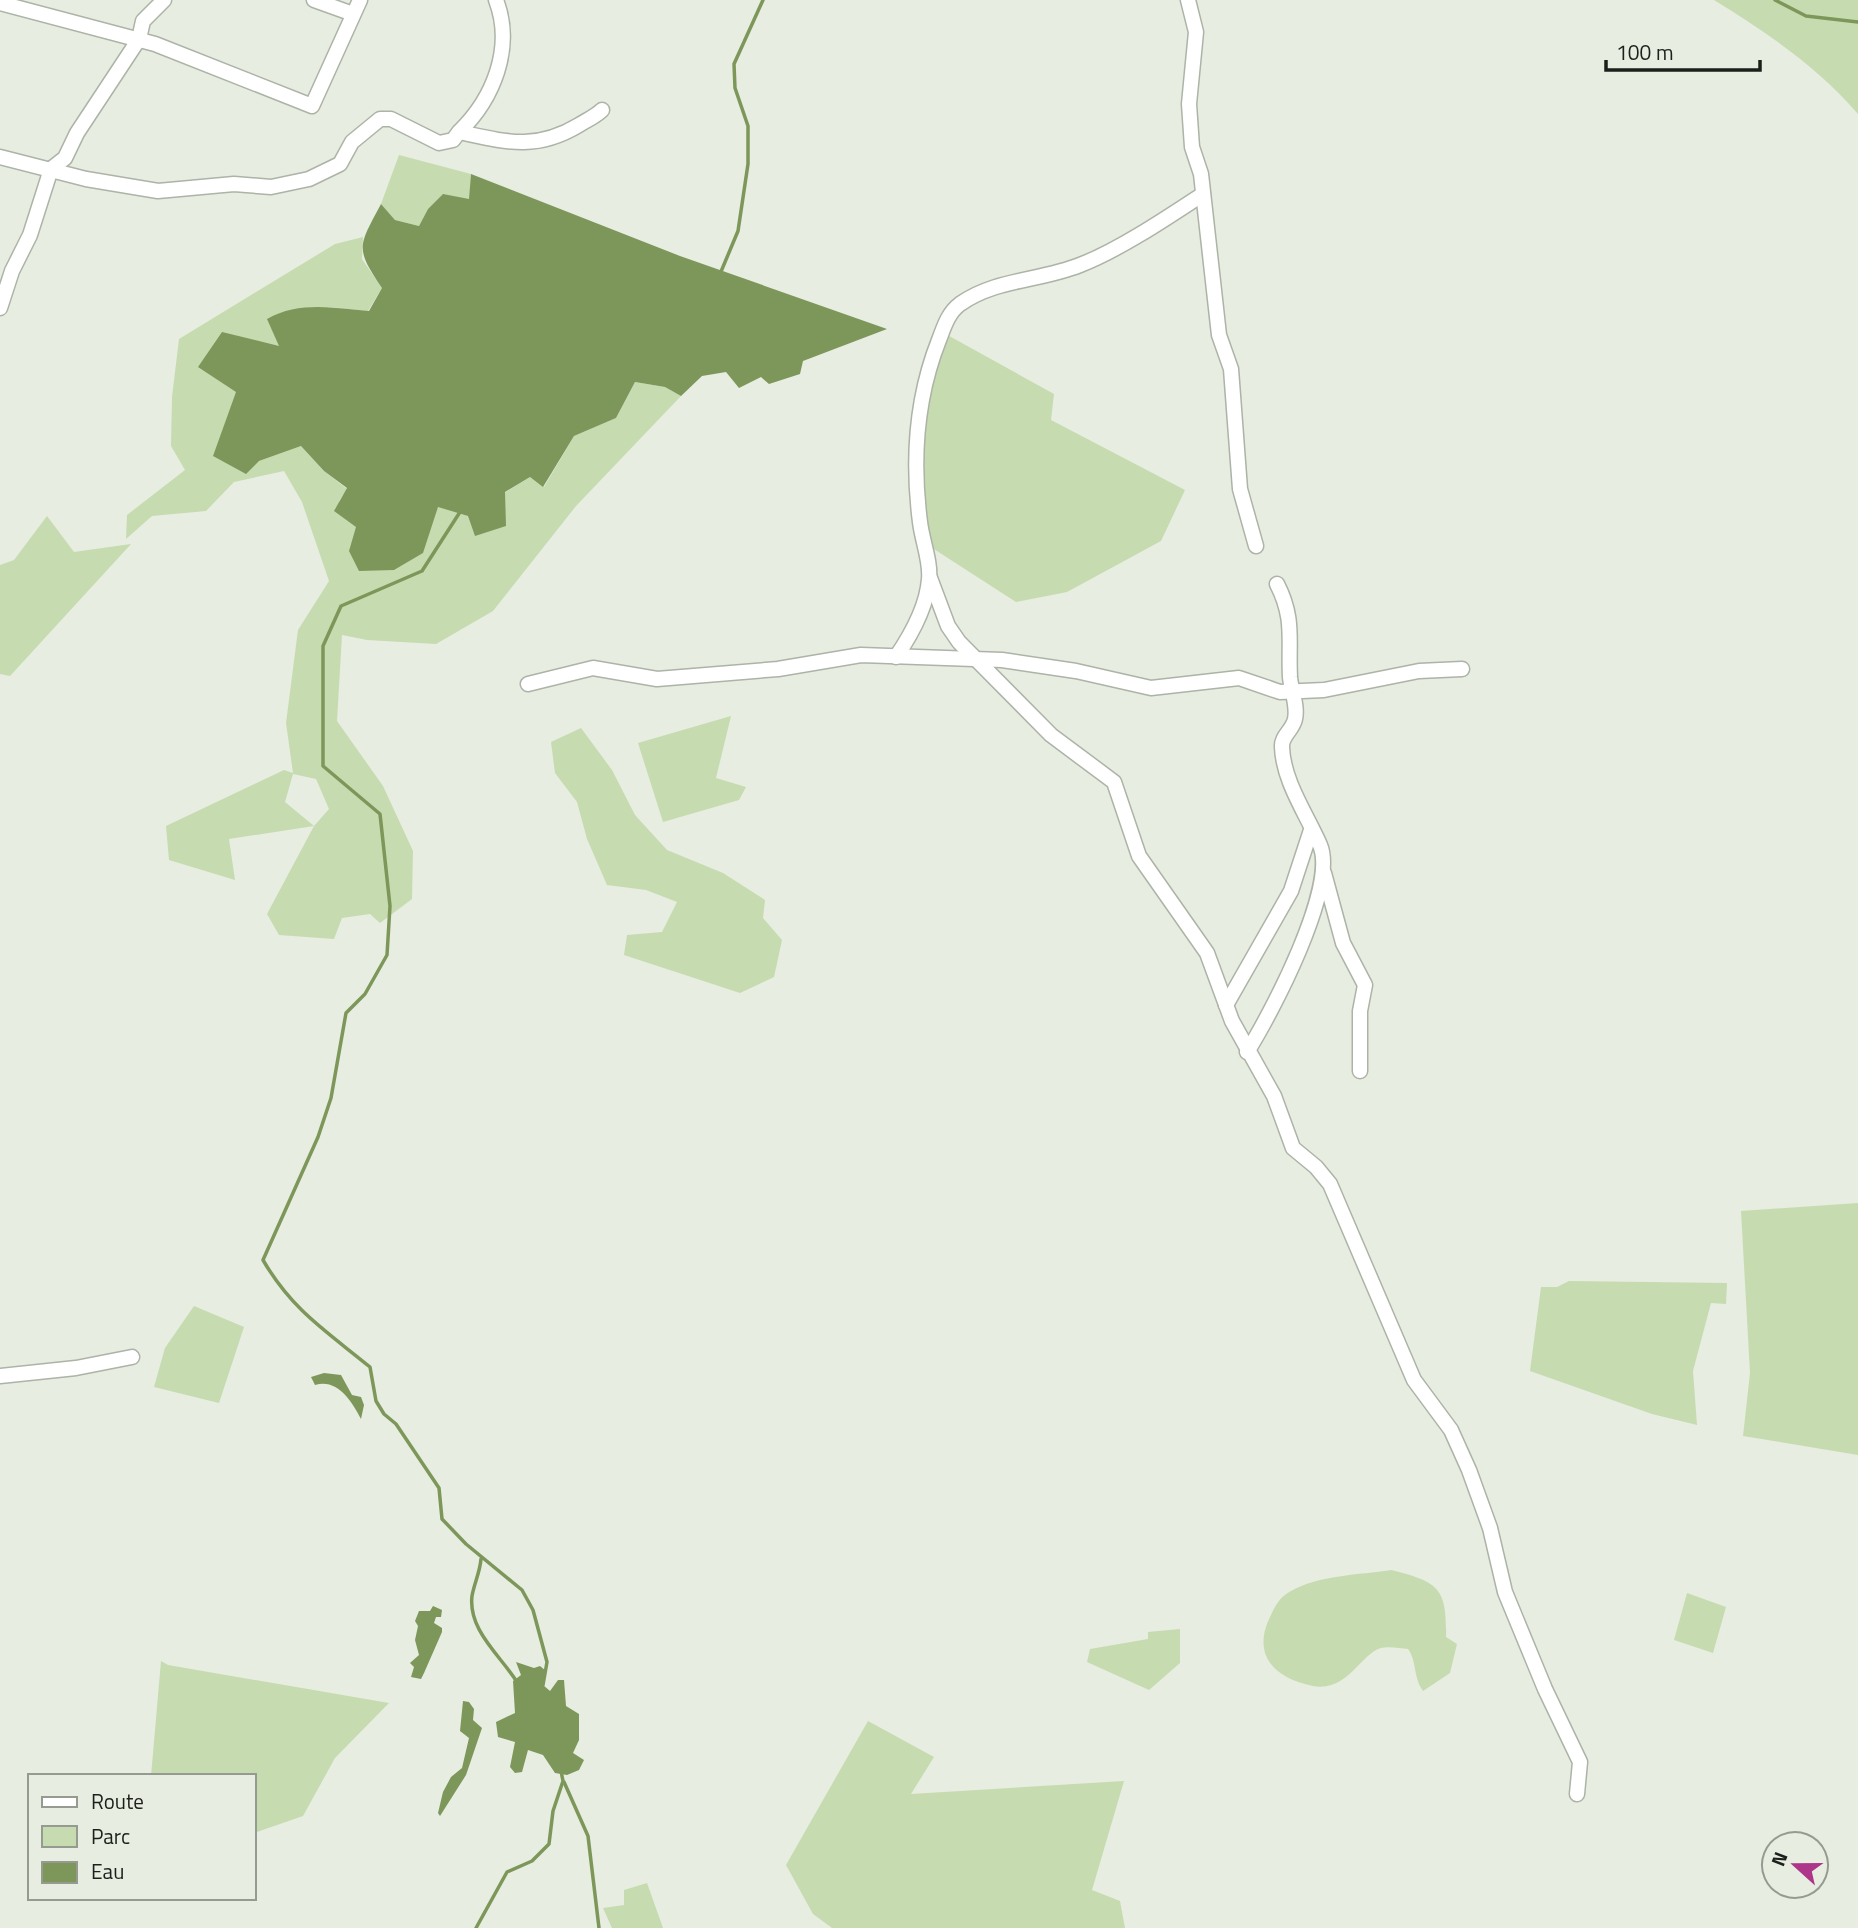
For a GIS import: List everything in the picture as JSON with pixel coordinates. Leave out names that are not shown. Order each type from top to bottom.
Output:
[{"type":"street","points":[[0,308],[12,271],[30,234],[51,169],[65,158],[78,132],[139,39],[143,21],[164,0]]},
{"type":"street","points":[[314,0],[353,14]]},
{"type":"street","points":[[0,3],[139,39],[312,106],[360,0]]},
{"type":"street","points":[[0,157],[86,179],[158,191],[234,184],[271,187],[309,179],[340,164],[352,142],[380,119],[391,119],[439,143],[453,140],[480,109],[498,70],[504,31],[496,0]]},
{"type":"street","points":[[1188,0],[1196,32],[1189,104],[1192,147],[1199,159],[1219,335],[1231,369],[1240,489],[1256,546]]},
{"type":"street","points":[[458,132],[505,142],[533,144],[559,137],[602,110]]},
{"type":"street","points":[[1203,194],[1158,224],[1083,264],[1042,279],[1002,283],[960,304],[948,318],[928,367],[920,403],[917,441],[917,497],[930,578],[948,626],[975,659],[1051,735],[1114,782],[1139,856],[1207,953],[1226,1006],[1247,1052],[1274,1096],[1293,1148],[1323,1173],[1335,1194],[1414,1380],[1447,1424],[1464,1460],[1490,1528],[1505,1592],[1545,1689],[1580,1762],[1577,1794]]},
{"type":"street","points":[[897,657],[915,624],[930,578]]},
{"type":"street","points":[[1277,584],[1290,617],[1292,692],[1296,718],[1282,742],[1282,749],[1291,786],[1305,809],[1311,830],[1320,846],[1324,873],[1343,943],[1366,985],[1360,1011],[1360,1071]]},
{"type":"street","points":[[528,684],[593,668],[657,679],[778,669],[861,655],[975,659],[1061,668],[1146,688],[1239,678],[1280,692],[1324,690],[1419,671],[1462,669]]},
{"type":"street","points":[[1226,1006],[1291,891],[1311,830]]},
{"type":"street","points":[[1247,1052],[1268,1017],[1296,956],[1324,873]]},
{"type":"street","points":[[0,1376],[76,1368],[132,1357]]},
{"type":"green space","points":[[1714,0],[1858,0],[1858,114],[1808,66],[1772,38]]},
{"type":"green space","points":[[399,155],[471,174],[470,199],[428,209],[419,226],[395,220],[381,204]]},
{"type":"green space","points":[[363,237],[362,259],[382,288],[368,311],[329,307],[286,340],[258,366],[237,395],[231,411],[259,461],[301,446],[324,471],[347,489],[339,501],[438,506],[468,516],[530,477],[544,487],[574,436],[616,418],[635,382],[665,387],[681,396],[576,506],[493,611],[436,644],[367,640],[342,635],[337,721],[383,786],[413,851],[412,899],[380,923],[370,914],[342,918],[334,939],[279,935],[267,914],[314,826],[229,839],[235,880],[169,860],[166,826],[284,770],[293,773],[286,723],[298,630],[329,581],[302,502],[284,471],[234,482],[206,511],[152,516],[126,539],[127,515],[185,470],[171,446],[172,397],[179,339],[335,244]],"holes":[[[293,774],[316,779],[329,809],[314,826],[285,802]]]},
{"type":"green space","points":[[942,332],[1054,394],[1051,420],[1185,490],[1161,541],[1067,592],[1016,602],[923,542],[917,441]]},
{"type":"green space","points":[[47,516],[74,552],[131,544],[10,676],[0,674],[0,565],[14,560]]},
{"type":"green space","points":[[731,716],[716,778],[746,787],[739,800],[663,822],[638,743]]},
{"type":"green space","points":[[581,728],[612,770],[635,815],[667,850],[723,873],[765,900],[763,918],[782,940],[774,977],[740,993],[624,955],[627,935],[662,932],[677,902],[646,890],[607,885],[587,839],[577,802],[555,773],[551,742]]},
{"type":"green space","points":[[1858,1203],[1858,1455],[1743,1436],[1750,1373],[1741,1211]]},
{"type":"green space","points":[[1569,1281],[1727,1283],[1726,1304],[1711,1303],[1693,1371],[1697,1425],[1652,1414],[1530,1371],[1541,1287],[1557,1287]]},
{"type":"green space","points":[[194,1306],[244,1327],[219,1403],[154,1387],[165,1348]]},
{"type":"green space","points":[[1391,1570],[1430,1584],[1442,1597],[1446,1637],[1457,1644],[1450,1673],[1423,1691],[1408,1649],[1394,1647],[1373,1652],[1344,1678],[1325,1686],[1313,1686],[1287,1677],[1270,1662],[1265,1652],[1265,1629],[1275,1607],[1284,1596],[1314,1582]]},
{"type":"green space","points":[[1687,1593],[1726,1607],[1713,1653],[1674,1640]]},
{"type":"green space","points":[[1180,1629],[1180,1663],[1149,1690],[1087,1662],[1090,1649],[1148,1639],[1148,1632]]},
{"type":"green space","points":[[161,1661],[168,1665],[389,1703],[335,1758],[303,1816],[256,1832],[256,1774],[151,1774]]},
{"type":"green space","points":[[868,1721],[934,1757],[911,1794],[1124,1781],[1092,1890],[1120,1901],[1125,1928],[832,1928],[813,1914],[786,1865]]},
{"type":"green space","points":[[647,1883],[663,1928],[612,1928],[603,1908],[624,1905],[624,1890]]},
{"type":"water","points":[[471,174],[680,256],[887,329],[803,361],[800,374],[769,384],[761,377],[739,388],[726,372],[702,376],[681,396],[665,387],[635,382],[616,418],[574,436],[543,487],[530,477],[505,492],[506,526],[475,536],[468,516],[438,507],[423,553],[394,570],[359,571],[349,551],[356,527],[334,511],[347,488],[324,471],[301,446],[259,461],[246,474],[213,456],[236,392],[198,367],[222,332],[279,346],[267,319],[279,313],[316,307],[369,311],[382,288],[367,264],[363,247],[364,239],[381,204],[395,220],[419,226],[428,209],[443,194],[469,199]]},
{"type":"water","points":[[324,1373],[341,1375],[352,1395],[361,1397],[364,1405],[361,1419],[348,1398],[337,1388],[315,1385],[311,1377]]},
{"type":"water","points":[[433,1606],[442,1610],[441,1617],[436,1617],[434,1623],[442,1628],[442,1632],[421,1679],[411,1677],[414,1667],[410,1663],[419,1655],[415,1640],[418,1626],[415,1621],[419,1611],[430,1611]]},
{"type":"water","points":[[516,1662],[534,1668],[540,1666],[546,1671],[543,1685],[550,1691],[558,1680],[564,1680],[566,1706],[579,1714],[579,1740],[573,1753],[584,1760],[579,1770],[567,1775],[555,1773],[543,1755],[528,1750],[522,1772],[515,1773],[510,1767],[515,1742],[498,1737],[496,1722],[515,1713],[513,1681],[521,1675]]},
{"type":"water","points":[[463,1701],[469,1702],[474,1709],[473,1720],[482,1728],[466,1775],[440,1816],[438,1813],[443,1792],[451,1777],[462,1768],[469,1738],[460,1731]]},
{"type":"waterway","points":[[720,274],[738,231],[748,164],[748,126],[735,88],[734,64],[763,0]]},
{"type":"waterway","points":[[1775,0],[1806,16],[1858,22]]},
{"type":"waterway","points":[[460,512],[422,571],[341,606],[323,646],[323,766],[380,814],[390,906],[387,955],[365,994],[346,1013],[331,1098],[318,1137],[263,1260],[298,1306],[324,1331],[370,1367],[376,1401],[384,1414],[396,1424],[439,1488],[442,1519],[466,1544],[522,1590],[533,1610],[547,1662],[543,1685]]},
{"type":"waterway","points":[[481,1559],[472,1596],[475,1620],[487,1642],[517,1682]]},
{"type":"waterway","points":[[476,1928],[507,1872],[532,1861],[549,1844],[553,1811],[563,1781],[561,1771]]},
{"type":"waterway","points":[[564,1782],[588,1836],[599,1928]]}]
